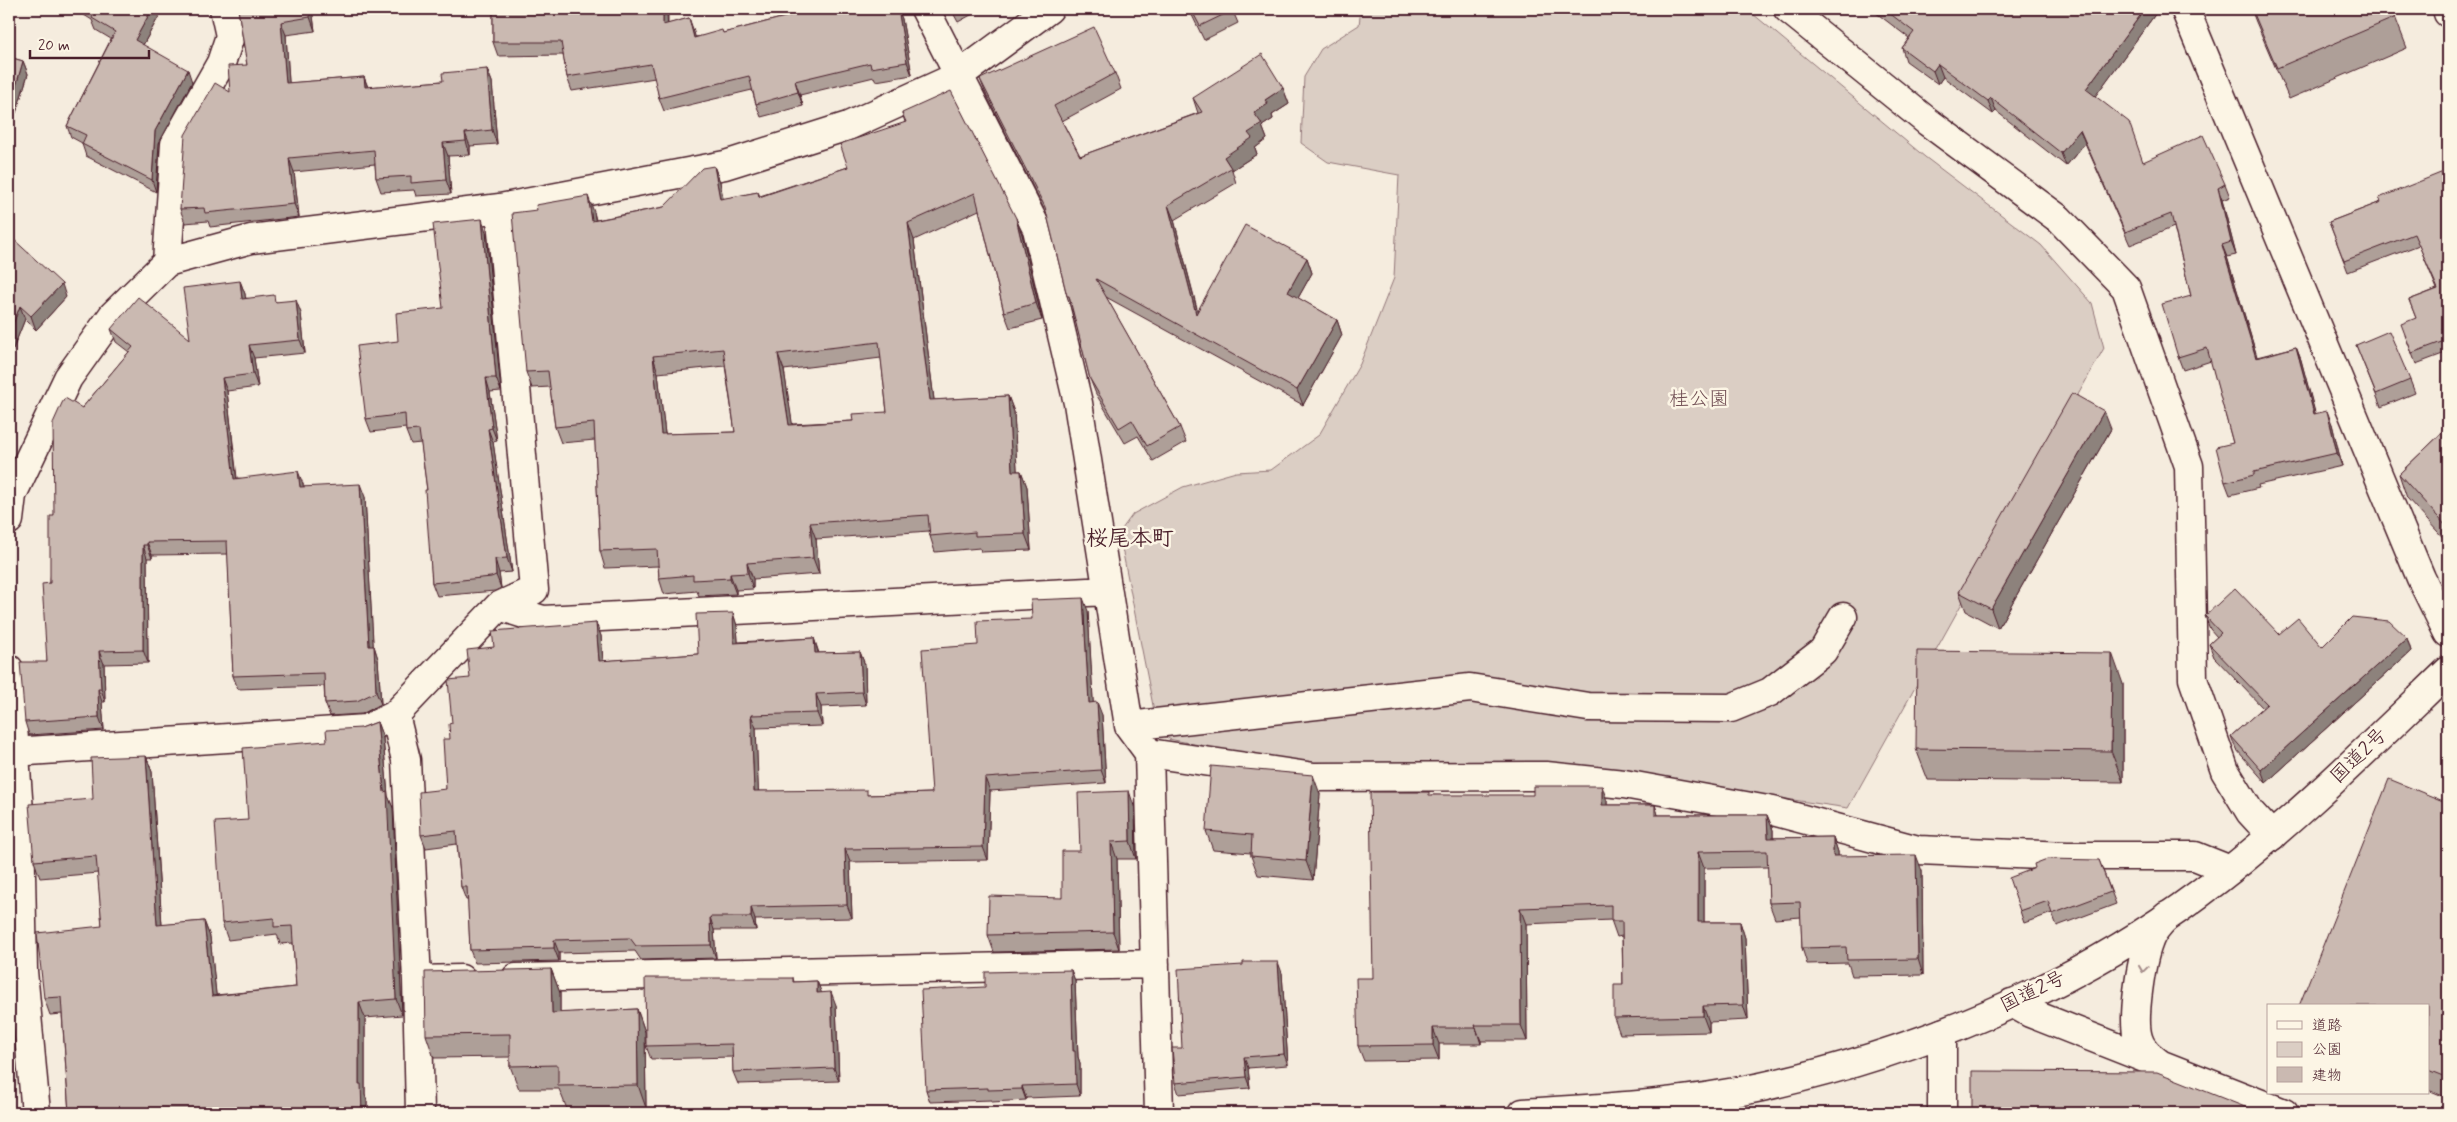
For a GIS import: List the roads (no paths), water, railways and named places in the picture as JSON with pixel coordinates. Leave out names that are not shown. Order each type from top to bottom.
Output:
[{"type":"main road","points":[[167,262],[175,144],[221,63],[230,36],[224,9]]},
{"type":"main road","points":[[925,9],[1037,228],[1078,403],[1129,726],[1149,753],[1159,1113]]},
{"type":"main road","points":[[9,520],[12,494],[68,378],[113,316],[167,262],[251,239],[500,208],[726,165],[848,126],[958,76],[1049,9]]},
{"type":"main road","points":[[1788,9],[1928,122],[2060,219],[2126,288],[2189,466],[2193,679],[2225,771],[2250,812],[2272,836]]},
{"type":"main road","points":[[2185,9],[2424,585],[2448,633]]},
{"type":"main road","points":[[2446,9],[2448,13]]},
{"type":"main road","points":[[13,752],[366,729],[395,714],[499,606],[534,590],[500,208]]},
{"type":"main road","points":[[499,606],[543,620],[1107,591]]},
{"type":"main road","points":[[1129,726],[1470,688],[1588,706],[1731,708],[1770,692],[1823,651],[1843,618]]},
{"type":"main road","points":[[9,669],[13,752],[16,972],[36,1113]]},
{"type":"main road","name":"国道2号","points":[[1524,1113],[1680,1100],[1759,1087],[1837,1068],[1913,1044],[2012,1003],[2098,958],[2172,912],[2230,870],[2272,836],[2448,671]]},
{"type":"main road","points":[[395,714],[406,760],[417,980],[420,1113]]},
{"type":"main road","points":[[1149,753],[1314,777],[1536,776],[1614,783],[1773,812],[1918,850],[2067,856],[2195,856],[2230,870]]},
{"type":"main road","points":[[2163,1066],[2147,1054],[2138,1038],[2136,1019],[2144,956],[2149,939],[2158,924],[2172,912]]},
{"type":"main road","points":[[417,980],[1155,964]]},
{"type":"main road","points":[[2012,1003],[2030,1013],[2284,1113]]},
{"type":"main road","points":[[1942,1033],[1942,1113]]},
{"type":"district","name":"桜尾本町","points":[[1130,539]]},
{"type":"park label","name":"桂公園","points":[[1699,399]]}]
